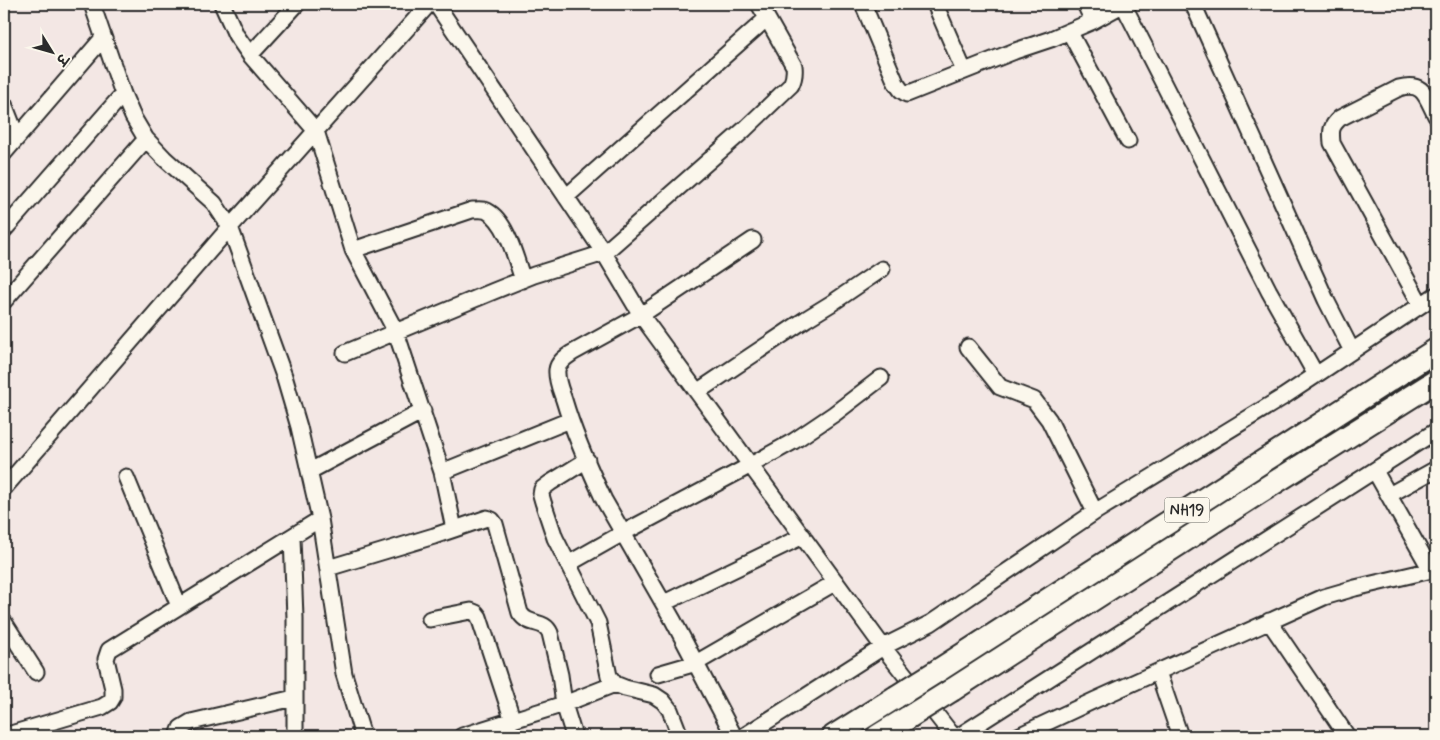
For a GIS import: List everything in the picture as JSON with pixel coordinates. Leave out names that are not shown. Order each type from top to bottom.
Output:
[{"type":"highway","name":"NH19","points":[[834,736],[1436,350]]},
{"type":"highway","name":"NH19","points":[[878,736],[1436,381]]},
{"type":"street","points":[[92,4],[123,94],[146,139],[214,203],[230,228],[284,376],[300,427],[320,519],[344,674],[363,736]]},
{"type":"street","points":[[222,4],[236,35],[250,55],[316,130],[354,250],[396,332],[442,472],[454,529]]},
{"type":"street","points":[[250,55],[297,4]]},
{"type":"street","points":[[4,488],[316,130],[429,4]]},
{"type":"street","points":[[436,4],[604,253],[641,315],[884,647],[954,736]]},
{"type":"street","points":[[345,352],[523,280],[604,253],[745,129],[791,85],[795,72],[794,66],[758,4]]},
{"type":"street","points":[[863,4],[893,76],[901,90],[907,94],[1069,31],[1093,21],[1124,4],[1269,291],[1316,375]]},
{"type":"street","points":[[935,4],[964,71]]},
{"type":"street","points":[[1085,4],[1093,21]]},
{"type":"street","points":[[1193,4],[1326,300],[1352,351]]},
{"type":"street","points":[[566,197],[766,18]]},
{"type":"street","points":[[1069,31],[1128,141]]},
{"type":"street","points":[[4,153],[104,38]]},
{"type":"street","points":[[1421,306],[1332,143],[1331,131],[1334,124],[1340,118],[1408,85],[1416,86],[1424,92],[1436,116]]},
{"type":"street","points":[[4,230],[123,94]]},
{"type":"street","points":[[4,104],[17,137]]},
{"type":"street","points":[[4,301],[146,139]]},
{"type":"street","points":[[354,250],[472,210],[486,210],[496,217],[506,233],[523,280]]},
{"type":"street","points":[[734,736],[664,603],[604,500],[570,420],[558,382],[557,368],[572,353],[641,315],[753,240]]},
{"type":"street","points":[[697,392],[882,269]]},
{"type":"street","points":[[744,736],[884,647],[931,623],[1095,512],[1283,397],[1436,295]]},
{"type":"street","points":[[968,347],[1000,387],[1034,400],[1041,408],[1049,420],[1095,512]]},
{"type":"street","points":[[568,564],[812,430],[881,378]]},
{"type":"street","points":[[310,470],[423,411]]},
{"type":"street","points":[[442,472],[570,420]]},
{"type":"street","points":[[960,736],[1436,432]]},
{"type":"street","points":[[587,460],[542,488],[541,495],[555,538],[598,623],[609,676],[615,684],[654,695],[663,701],[670,710],[680,736]]},
{"type":"street","points":[[1389,495],[1436,468]]},
{"type":"street","points":[[1018,736],[1324,597],[1434,569],[1375,471]]},
{"type":"street","points":[[126,477],[179,606]]},
{"type":"street","points":[[328,568],[487,518],[492,520],[495,524],[520,613],[529,622],[548,628],[550,633],[564,704],[574,736]]},
{"type":"street","points":[[4,736],[102,707],[110,702],[113,697],[106,659],[109,650],[320,519]]},
{"type":"street","points":[[664,603],[803,536]]},
{"type":"street","points":[[292,537],[296,618],[295,736]]},
{"type":"street","points":[[658,674],[696,663],[836,582]]},
{"type":"street","points":[[430,619],[470,611],[476,613],[479,617],[513,721]]},
{"type":"street","points":[[1270,621],[1347,736]]},
{"type":"street","points":[[4,622],[36,672]]},
{"type":"street","points":[[1158,672],[1180,736]]},
{"type":"street","points":[[462,736],[564,704],[615,684]]},
{"type":"street","points":[[178,736],[181,728],[191,722],[294,698]]}]
